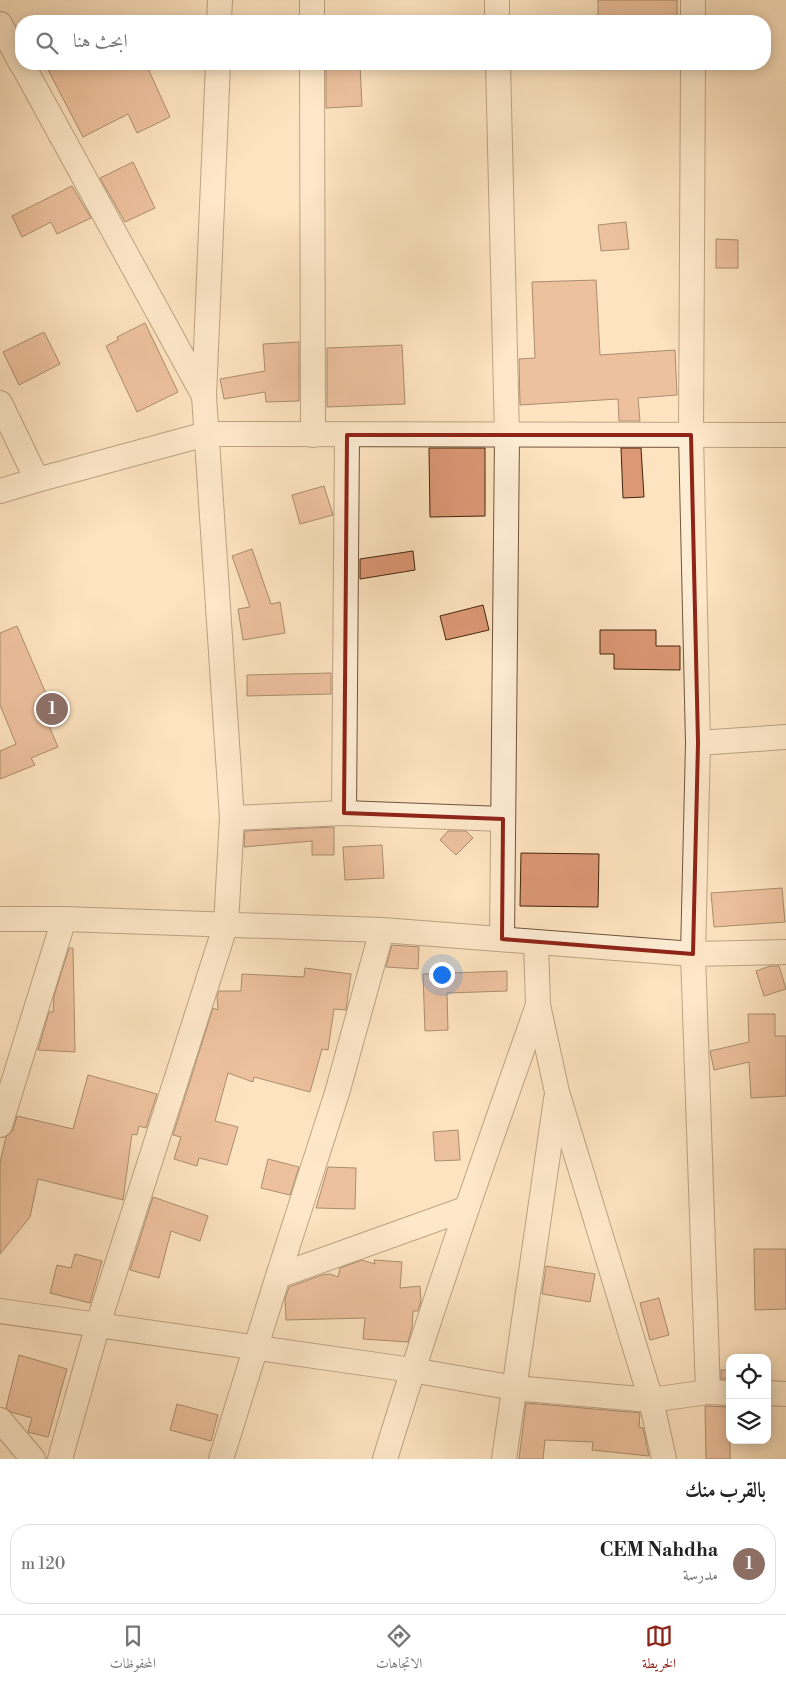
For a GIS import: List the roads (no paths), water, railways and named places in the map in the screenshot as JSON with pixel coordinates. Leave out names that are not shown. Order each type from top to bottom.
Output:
[{"type":"street","points":[[220,0],[220,15]]},
{"type":"street","points":[[312,0],[312,15]]},
{"type":"street","points":[[497,0],[497,15]]},
{"type":"street","points":[[693,0],[693,15]]},
{"type":"street","points":[[0,24],[15,51]]},
{"type":"street","points":[[26,70],[204,396]]},
{"type":"street","points":[[60,1459],[98,1324],[226,924],[232,818],[204,396],[218,70]]},
{"type":"street","points":[[312,70],[313,435]]},
{"type":"street","points":[[498,70],[507,435],[502,940]]},
{"type":"street","points":[[0,1311],[412,1370],[514,1388],[651,1400],[719,1393],[693,954],[698,743],[691,435],[693,70]]},
{"type":"street","points":[[0,403],[37,480]]},
{"type":"street","points":[[0,491],[206,434],[786,435]]},
{"type":"street","points":[[344,813],[347,435]]},
{"type":"street","points":[[698,743],[786,737]]},
{"type":"street","points":[[232,818],[344,813],[503,819]]},
{"type":"street","points":[[0,919],[64,919],[382,930],[693,954],[786,952]]},
{"type":"street","points":[[0,1125],[64,919]]},
{"type":"street","points":[[221,1459],[337,1093],[382,930]]},
{"type":"street","points":[[536,942],[538,1005],[557,1092],[651,1400],[664,1459]]},
{"type":"street","points":[[385,1459],[465,1209],[538,1005]]},
{"type":"street","points":[[504,1459],[557,1092]]},
{"type":"street","points":[[278,1276],[465,1209]]},
{"type":"street","points":[[771,1394],[786,1394]]},
{"type":"street","points":[[0,1420],[33,1459]]},
{"type":"place","name":"CEM Nahdha","points":[[52,709]]}]
